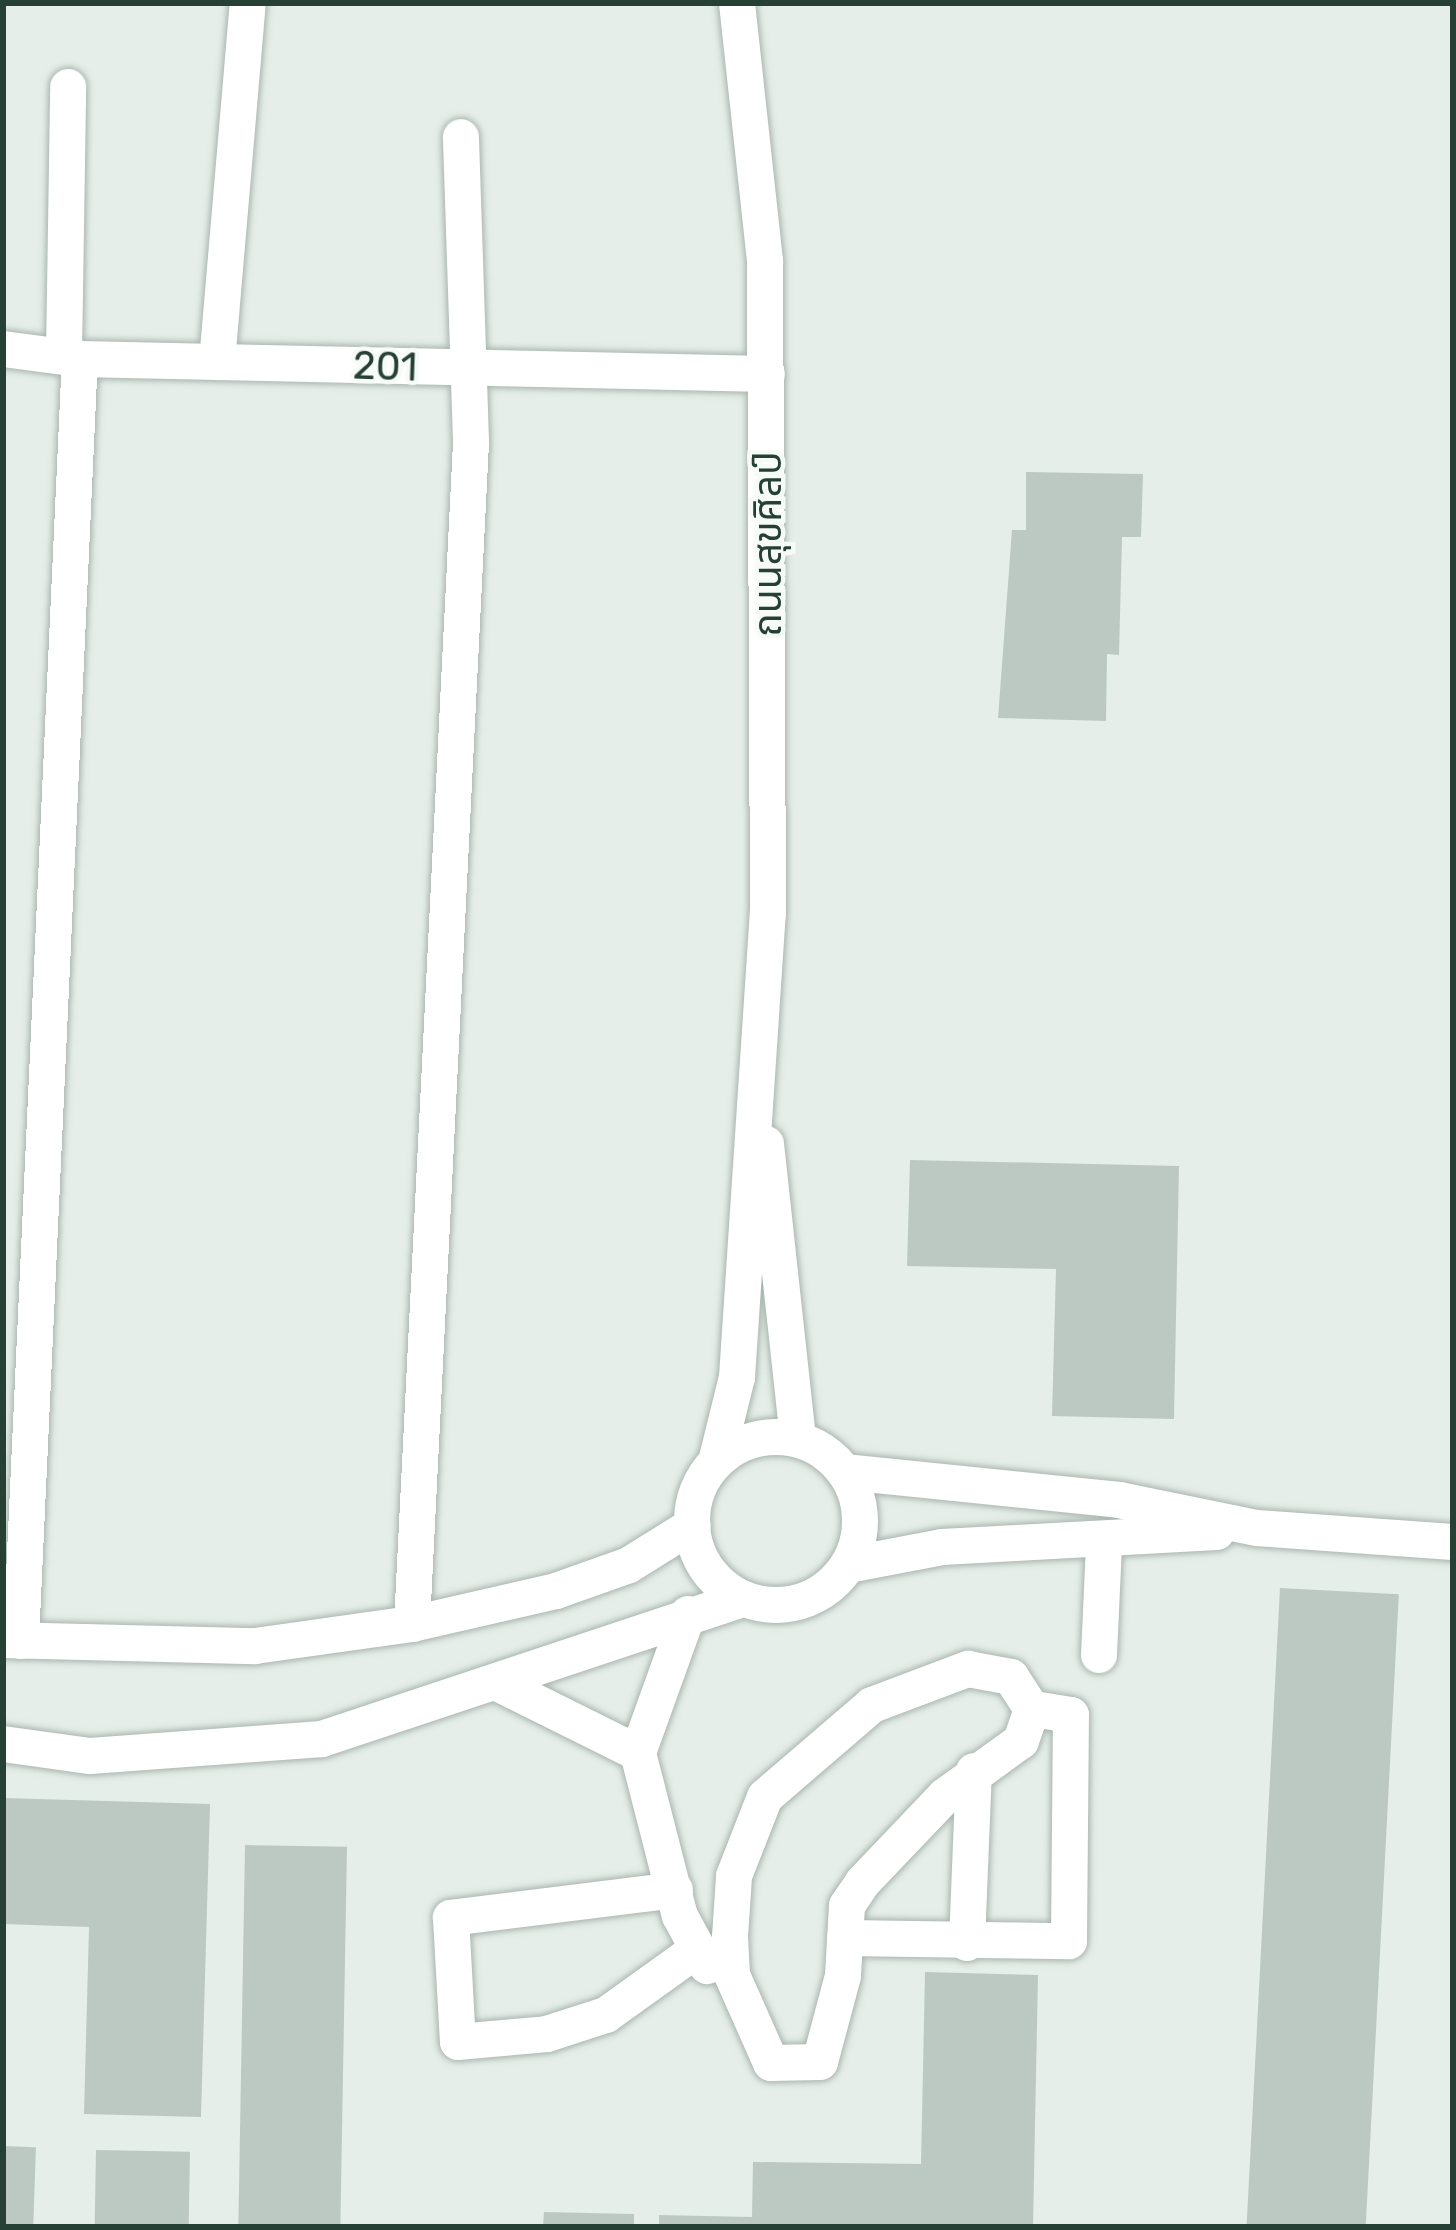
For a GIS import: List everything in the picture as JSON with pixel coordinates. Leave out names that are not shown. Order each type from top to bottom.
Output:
[{"type":"street","points":[[217,362],[248,3]]},
{"type":"street","name":"ถนนสุขศิลป์","points":[[737,3],[765,261],[768,914],[758,1087]]},
{"type":"street","points":[[68,87],[72,357],[12,1640],[255,1646],[412,1624],[556,1591],[629,1565],[693,1525]]},
{"type":"street","points":[[412,1624],[469,369],[461,137]]},
{"type":"street","name":"201","points":[[3,349],[72,357],[217,362],[767,374]]},
{"type":"street","points":[[758,1087],[798,1439]]},
{"type":"street","points":[[716,1462],[737,1377],[758,1087]]},
{"type":"street","points":[[743,1599],[708,1570],[693,1525],[702,1480],[716,1462],[754,1439],[798,1439],[845,1472],[1119,1500],[1257,1528],[1453,1542]]},
{"type":"street","points":[[845,1472],[860,1518],[848,1565]]},
{"type":"street","points":[[3,1744],[90,1756],[203,1753],[322,1739],[500,1684],[688,1614],[743,1599],[790,1604],[813,1597],[848,1565],[942,1547],[1104,1543],[1257,1528]]},
{"type":"street","points":[[1099,1655],[1104,1543]]},
{"type":"street","points":[[688,1614],[638,1753],[695,1952],[708,1967],[732,1975]]},
{"type":"street","points":[[968,1669],[1011,1677],[1031,1709],[1021,1741],[974,1772],[862,1882],[847,1906],[820,2062],[771,2063],[732,1975],[734,1876],[765,1797],[872,1705],[926,1678],[968,1669]]},
{"type":"street","points":[[500,1684],[638,1753]]},
{"type":"street","points":[[845,1938],[1069,1941],[1071,1715],[1031,1709]]},
{"type":"street","points":[[967,1943],[974,1772]]},
{"type":"street","points":[[675,1890],[451,1918],[458,2042],[548,2034],[606,2015],[695,1952]]},
{"type":"building","points":[[1026,472],[1143,474],[1141,537],[1122,537],[1119,655],[1107,654],[1106,721],[998,718],[1012,530],[1026,530]]},
{"type":"building","points":[[910,1160],[1179,1166],[1174,1419],[1052,1416],[1056,1269],[907,1266]]},
{"type":"building","points":[[1280,1588],[1399,1594],[1366,2227],[1247,2227]]},
{"type":"building","points":[[3,1798],[210,1804],[201,2117],[84,2114],[89,1927],[3,1924]]},
{"type":"building","points":[[245,1845],[347,1847],[340,2227],[238,2227]]},
{"type":"building","points":[[925,1972],[1038,1975],[1033,2227],[659,2227],[659,2215],[752,2217],[753,2162],[921,2164]]},
{"type":"building","points":[[3,2146],[36,2147],[33,2227],[3,2227]]},
{"type":"building","points":[[96,2150],[190,2152],[189,2227],[95,2227]]},
{"type":"building","points":[[544,2212],[634,2214],[634,2227],[543,2227]]}]
